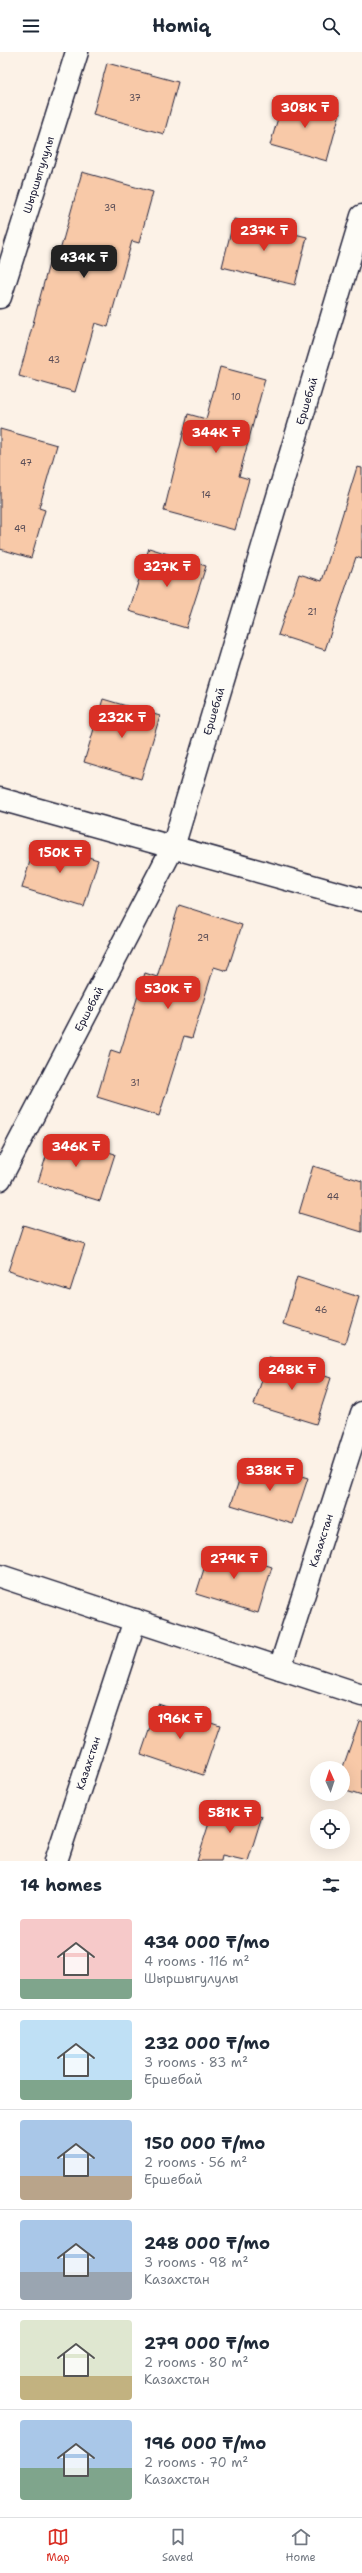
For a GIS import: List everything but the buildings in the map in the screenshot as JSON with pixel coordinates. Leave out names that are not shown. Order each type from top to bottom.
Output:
[{"type":"street","name":"Шыршыгулулы","points":[[0,297],[77,52]]},
{"type":"street","name":"Ершебай","points":[[0,1179],[173,848],[362,216]]},
{"type":"street","points":[[0,799],[362,900]]},
{"type":"street","name":"Казахстан","points":[[280,1668],[362,1413]]},
{"type":"street","points":[[0,1576],[362,1695]]},
{"type":"street","name":"Казахстан","points":[[56,1861],[135,1620]]}]
